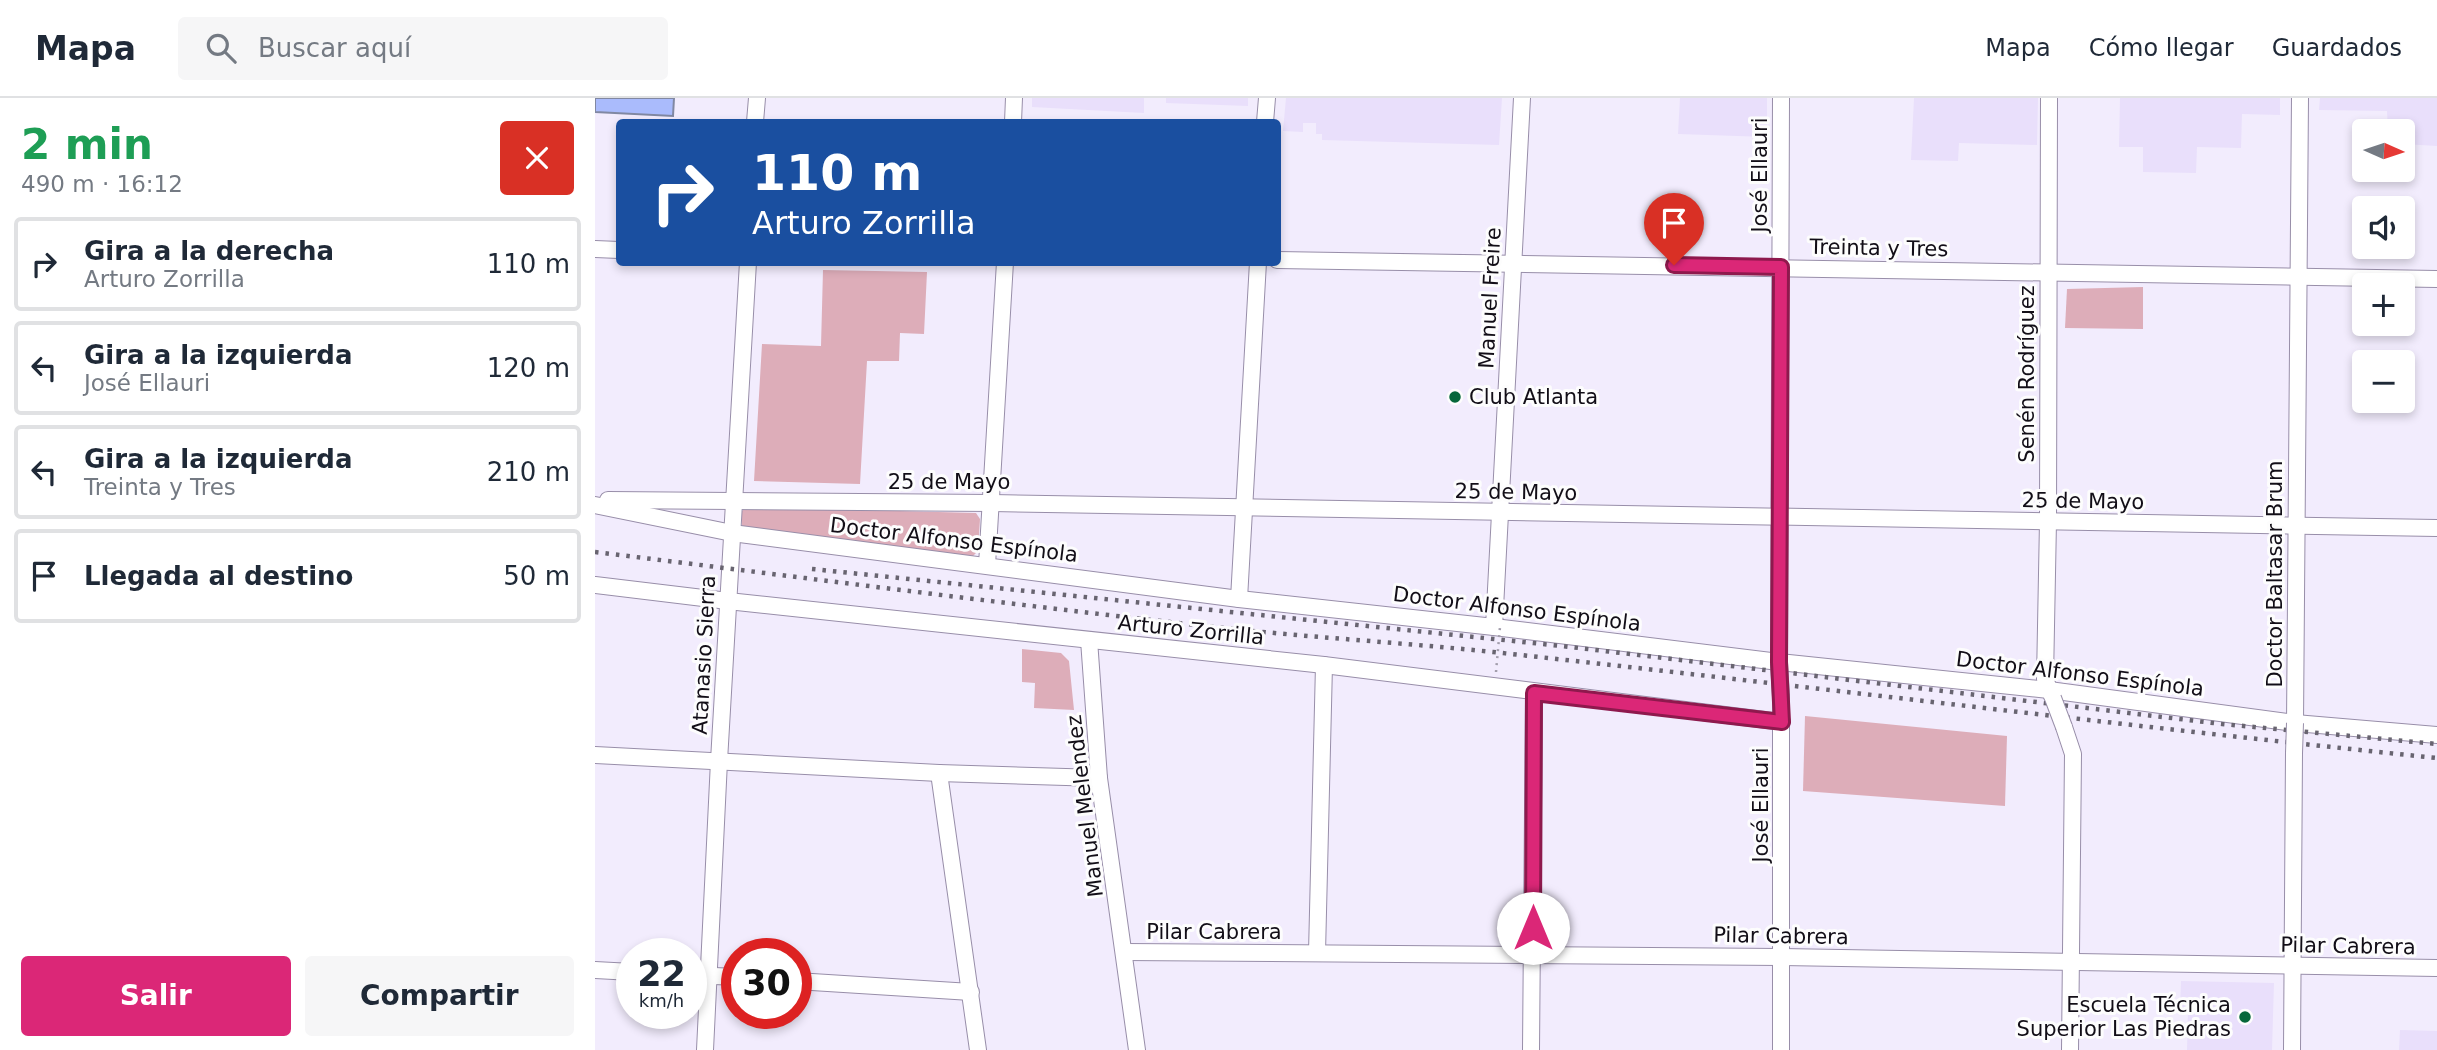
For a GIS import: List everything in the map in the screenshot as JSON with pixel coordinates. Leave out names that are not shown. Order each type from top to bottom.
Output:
[{"type":"street","points":[[755,119],[757,98]]},
{"type":"street","points":[[1013,119],[1014,98]]},
{"type":"street","points":[[1265,119],[1267,98]]},
{"type":"street","name":"Manuel Freire","points":[[1497,627],[1500,513],[1522,98]]},
{"type":"street","name":"José Ellauri","points":[[1781,98],[1781,1050]]},
{"type":"street","name":"Senén Rodríguez","points":[[2049,98],[2045,680],[2073,754],[2070,1050]]},
{"type":"street","name":"Doctor Baltasar Brum","points":[[2292,1050],[2300,98]]},
{"type":"street","points":[[595,250],[616,250]]},
{"type":"street","name":"Treinta y Tres","points":[[1281,260],[2437,279]]},
{"type":"street","name":"Atanasio Sierra","points":[[705,1050],[748,266]]},
{"type":"street","points":[[987,565],[1005,266]]},
{"type":"street","points":[[1239,599],[1258,266]]},
{"type":"street","name":"25 de Mayo","points":[[595,503],[992,503],[2437,528]]},
{"type":"street","name":"Doctor Alfonso Espínola","points":[[595,503],[732,533],[1239,599],[1497,627],[2295,723],[2437,735]]},
{"type":"street","name":"Arturo Zorrilla","points":[[595,585],[1324,666],[1782,722]]},
{"type":"street","name":"Manuel Melendez","points":[[1089,640],[1099,778],[1137,1050]]},
{"type":"street","points":[[1317,953],[1324,666]]},
{"type":"street","points":[[1531,1050],[1534,693]]},
{"type":"street","points":[[595,755],[940,773],[1099,778]]},
{"type":"street","points":[[940,773],[978,1050]]},
{"type":"street","name":"Pilar Cabrera","points":[[1125,952],[1781,957],[2437,968]]},
{"type":"street","points":[[595,970],[616,971]]},
{"type":"street","points":[[709,976],[721,976]]},
{"type":"street","points":[[812,982],[971,992]]},
{"type":"path","points":[[1496,672],[1497,627]]},
{"type":"shaded area","points":[[1032,98],[1144,98],[1144,113],[1032,107]]},
{"type":"shaded area","points":[[1166,98],[1248,98],[1248,106],[1166,103]]},
{"type":"shaded area","points":[[1286,98],[1502,98],[1499,145],[1322,140],[1322,134],[1316,134],[1316,123],[1303,123],[1303,132],[1283,131]]},
{"type":"shaded area","points":[[1680,98],[1767,98],[1767,137],[1678,134]]},
{"type":"shaded area","points":[[1914,98],[2038,98],[2037,145],[1959,143],[1958,161],[1911,160]]},
{"type":"shaded area","points":[[2120,98],[2280,98],[2280,115],[2242,114],[2241,148],[2197,147],[2196,173],[2143,172],[2143,147],[2119,147]]},
{"type":"shaded area","points":[[2320,98],[2437,98],[2437,146],[2415,145],[2415,119],[2387,119],[2387,111],[2319,110]]},
{"type":"shaded area","points":[[823,270],[927,272],[924,334],[900,333],[899,361],[867,361],[860,484],[754,481],[762,344],[821,346]]},
{"type":"shaded area","points":[[2143,287],[2143,329],[2065,328],[2067,289]]},
{"type":"shaded area","points":[[746,507],[976,513],[980,519],[978,551],[973,556],[746,529],[742,526],[742,511]]},
{"type":"shaded area","points":[[1022,649],[1061,653],[1069,661],[1074,710],[1034,708],[1035,683],[1022,682]]},
{"type":"shaded area","points":[[1805,716],[2007,736],[2005,806],[1803,791]]},
{"type":"shaded area","points":[[2181,981],[2274,983],[2272,1050],[2187,1050],[2188,1011],[2180,1010]]},
{"type":"shaded area","points":[[2400,1030],[2437,1031],[2437,1050],[2399,1050]]},
{"type":"building","points":[[595,98],[674,98],[673,116],[595,112]]},
{"type":"railway","points":[[595,552],[1153,620],[1493,652],[2437,758]]},
{"type":"railway","points":[[812,569],[1562,646],[2222,724],[2437,744]]},
{"type":"place","name":"Club Atlanta","points":[[1455,397]]},
{"type":"place","name":"Escuela Técnica Superior Las Piedras","points":[[2245,1017]]},
{"type":"route","points":[[1533,928],[1534,693],[1782,722],[1779,662],[1781,267],[1674,265]]}]
